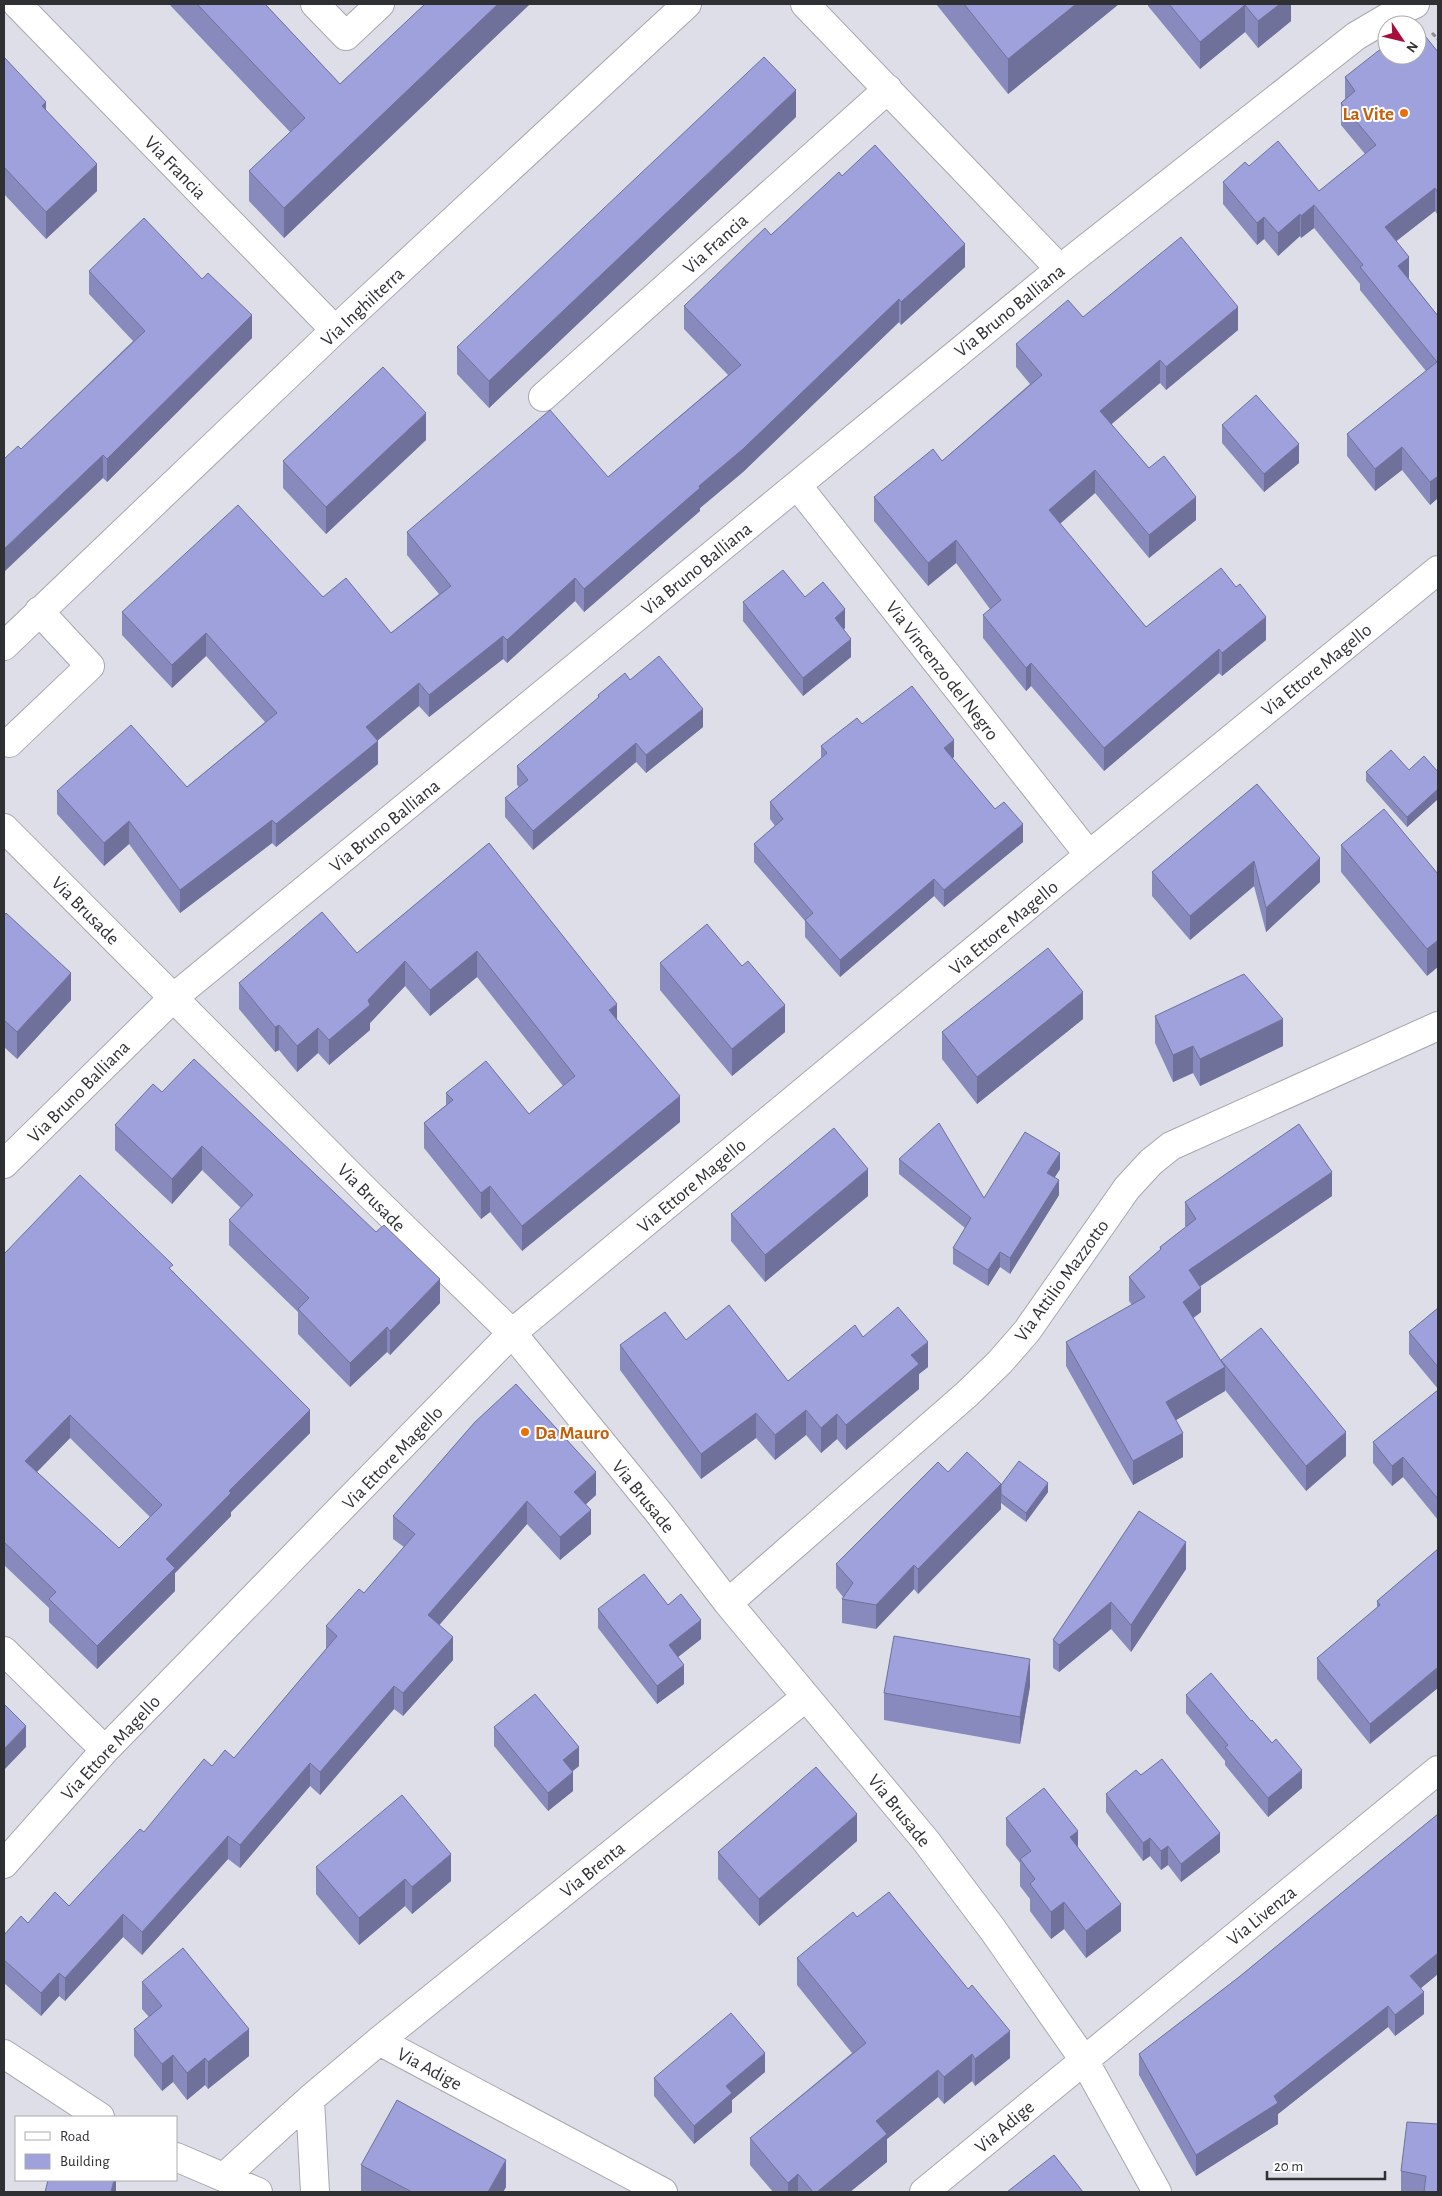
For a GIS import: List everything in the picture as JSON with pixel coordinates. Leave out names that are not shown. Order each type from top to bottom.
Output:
[{"type":"street","name":"Via Francia","points":[[17,4],[335,330]]},
{"type":"street","points":[[315,4],[346,36],[380,4]]},
{"type":"street","name":"Via Inghilterra","points":[[4,646],[335,330],[687,4]]},
{"type":"street","points":[[805,4],[1060,269]]},
{"type":"street","name":"Via Bruno Balliana","points":[[4,1164],[173,998],[797,485],[1060,269],[1356,36],[1415,4]]},
{"type":"street","name":"Via Francia","points":[[543,397],[888,89]]},
{"type":"street","name":"Via Vincenzo del Negro","points":[[797,485],[1089,855]]},
{"type":"street","name":"Via Ettore Magello","points":[[4,1864],[104,1750],[512,1333],[1089,855],[1438,570]]},
{"type":"street","points":[[9,743],[90,666],[40,611]]},
{"type":"street","name":"Via Brusade","points":[[4,828],[370,1195],[512,1333],[659,1513],[728,1603],[926,1841],[993,1930],[1084,2060],[1157,2192]]},
{"type":"street","name":"Via Attilio Mazzotto","points":[[728,1603],[960,1400],[1000,1362],[1027,1331],[1127,1188],[1151,1162],[1171,1146],[1438,1026]]},
{"type":"street","points":[[4,1651],[104,1750]]},
{"type":"street","name":"Via Brenta","points":[[378,2041],[806,1697]]},
{"type":"street","name":"Via Livenza","points":[[1084,2060],[1438,1770]]},
{"type":"street","name":"Via Adige","points":[[224,2177],[310,2099],[378,2041],[663,2192]]},
{"type":"street","points":[[4,2054],[98,2116]]},
{"type":"street","name":"Via Adige","points":[[924,2192],[1084,2060]]},
{"type":"street","points":[[310,2099],[315,2192]]},
{"type":"street","points":[[178,2158],[258,2192]]},
{"type":"building","points":[[197,4],[265,4],[340,84],[425,4],[498,4],[284,208],[249,171],[305,118]]},
{"type":"building","points":[[964,4],[1076,4],[1008,59]]},
{"type":"building","points":[[1169,4],[1280,4],[1258,21],[1245,5],[1200,42]]},
{"type":"building","points":[[1427,38],[1438,52],[1438,193],[1435,188],[1385,227],[1409,257],[1398,266],[1438,316],[1438,476],[1430,482],[1402,447],[1375,469],[1347,434],[1437,362],[1360,267],[1363,265],[1314,205],[1278,233],[1264,217],[1257,223],[1223,182],[1245,162],[1249,166],[1278,141],[1319,191],[1376,145],[1341,103],[1355,91],[1345,77],[1377,52],[1377,65],[1427,65]]},
{"type":"building","points":[[4,57],[46,102],[42,106],[97,164],[46,212],[4,167]]},
{"type":"building","points":[[764,57],[796,90],[489,381],[457,347]]},
{"type":"building","points":[[875,145],[965,244],[901,302],[899,299],[743,449],[584,589],[575,578],[507,640],[503,636],[429,695],[419,683],[366,727],[378,741],[276,824],[272,820],[180,890],[129,821],[104,843],[57,791],[131,725],[187,787],[277,713],[206,633],[172,665],[122,612],[238,505],[323,597],[346,578],[391,633],[451,586],[407,532],[550,410],[608,477],[741,365],[684,306],[765,228],[771,235],[839,172],[842,176]]},
{"type":"building","points":[[144,218],[202,279],[208,273],[252,315],[107,459],[103,455],[4,549],[4,459],[18,446],[21,449],[145,331],[89,271]]},
{"type":"building","points":[[1181,237],[1238,307],[1166,367],[1160,360],[1100,411],[1149,468],[1164,456],[1196,497],[1149,535],[1095,470],[1049,510],[1146,627],[1221,568],[1236,587],[1240,584],[1266,617],[1222,653],[1219,649],[1104,748],[1031,663],[1026,668],[983,615],[1001,600],[956,540],[928,563],[874,497],[933,449],[942,461],[1042,375],[1016,344],[1068,300],[1083,317]]},
{"type":"building","points":[[383,367],[426,413],[326,507],[283,461]]},
{"type":"building","points":[[1256,395],[1299,444],[1264,474],[1222,425]]},
{"type":"building","points":[[783,570],[805,597],[823,582],[845,609],[835,618],[851,639],[803,678],[743,602]]},
{"type":"building","points":[[659,656],[703,709],[646,755],[636,743],[533,831],[505,798],[528,780],[517,766],[625,673],[630,680]]},
{"type":"building","points":[[912,686],[954,740],[944,748],[995,809],[1004,802],[1023,824],[944,890],[934,879],[840,960],[805,920],[813,913],[754,844],[783,819],[770,802],[827,753],[821,746],[857,718],[862,724]]},
{"type":"building","points":[[1391,750],[1409,770],[1424,756],[1438,772],[1438,789],[1407,817],[1366,772]]},
{"type":"building","points":[[1257,784],[1320,858],[1266,908],[1254,861],[1190,916],[1152,872]]},
{"type":"building","points":[[1384,809],[1438,874],[1438,940],[1427,949],[1341,845]]},
{"type":"building","points":[[489,843],[617,1004],[609,1010],[680,1096],[522,1226],[490,1186],[481,1193],[424,1123],[453,1100],[446,1093],[486,1061],[529,1114],[575,1076],[477,951],[430,990],[405,961],[368,1000],[370,1005],[329,1040],[318,1028],[297,1046],[279,1025],[275,1027],[239,983],[322,912],[357,953]]},
{"type":"building","points":[[6,913],[71,973],[17,1032],[4,1020],[4,916]]},
{"type":"building","points":[[707,924],[742,966],[748,961],[785,1005],[732,1049],[660,963]]},
{"type":"building","points":[[1048,948],[1083,992],[977,1077],[942,1032]]},
{"type":"building","points":[[1244,974],[1283,1019],[1200,1059],[1193,1046],[1173,1055],[1155,1016]]},
{"type":"building","points":[[194,1059],[376,1232],[384,1225],[440,1279],[390,1331],[387,1327],[350,1363],[298,1309],[309,1298],[229,1220],[253,1195],[202,1146],[172,1179],[115,1125],[153,1084],[162,1092]]},
{"type":"building","points":[[939,1123],[984,1198],[1025,1132],[1060,1153],[1047,1173],[1059,1180],[1010,1258],[1000,1252],[988,1270],[953,1248],[971,1218],[899,1159]]},
{"type":"building","points":[[1299,1124],[1332,1172],[1189,1270],[1201,1288],[1183,1302],[1225,1367],[1166,1402],[1183,1433],[1133,1461],[1066,1342],[1145,1297],[1129,1277],[1161,1249],[1160,1247],[1196,1219],[1185,1202]]},
{"type":"building","points":[[834,1128],[868,1169],[765,1255],[731,1214]]},
{"type":"building","points":[[80,1175],[173,1265],[169,1268],[310,1410],[229,1491],[231,1493],[166,1559],[175,1568],[97,1646],[49,1599],[56,1592],[4,1542],[4,1254]],"holes":[[[70,1415],[162,1505],[119,1548],[25,1461]]]},
{"type":"building","points":[[729,1305],[788,1381],[855,1325],[863,1337],[898,1307],[928,1342],[911,1355],[919,1364],[846,1425],[837,1414],[821,1428],[806,1410],[775,1435],[756,1413],[701,1454],[620,1345],[665,1312],[686,1340]]},
{"type":"building","points":[[1438,1308],[1438,1367],[1409,1332]]},
{"type":"building","points":[[1261,1328],[1346,1432],[1306,1466],[1221,1360]]},
{"type":"building","points":[[516,1384],[596,1472],[574,1492],[591,1510],[560,1537],[527,1501],[428,1615],[453,1637],[403,1693],[394,1686],[320,1772],[310,1763],[240,1845],[228,1836],[142,1932],[123,1914],[65,1978],[59,1973],[41,1993],[4,1960],[4,1935],[21,1916],[28,1923],[55,1892],[69,1906],[140,1829],[144,1832],[204,1759],[212,1766],[225,1750],[234,1758],[337,1636],[326,1626],[359,1589],[364,1593],[415,1534],[393,1516],[475,1422]]},
{"type":"building","points":[[1438,1390],[1438,1499],[1403,1457],[1392,1466],[1373,1442]]},
{"type":"building","points":[[967,1452],[1001,1484],[918,1569],[914,1565],[876,1605],[842,1599],[853,1583],[836,1564],[938,1462],[948,1472]]},
{"type":"building","points":[[1019,1461],[1048,1483],[1026,1513],[1001,1494],[1001,1485]]},
{"type":"building","points":[[1139,1511],[1186,1542],[1131,1625],[1111,1602],[1059,1645],[1053,1640]]},
{"type":"building","points":[[1438,1549],[1438,1667],[1370,1724],[1317,1658],[1380,1605],[1377,1601]]},
{"type":"building","points":[[644,1574],[668,1605],[681,1594],[701,1620],[669,1645],[684,1665],[657,1686],[598,1609]]},
{"type":"building","points":[[894,1636],[1030,1659],[1020,1717],[884,1693]]},
{"type":"building","points":[[1211,1673],[1251,1721],[1272,1743],[1276,1739],[1302,1770],[1268,1798],[1225,1747],[1228,1745],[1186,1695]]},
{"type":"building","points":[[535,1694],[579,1747],[563,1760],[573,1772],[548,1793],[494,1727]]},
{"type":"building","points":[[4,1704],[26,1726],[4,1749]]},
{"type":"building","points":[[1162,1759],[1220,1833],[1181,1864],[1168,1846],[1161,1851],[1150,1838],[1143,1843],[1106,1794],[1136,1770],[1141,1775]]},
{"type":"building","points":[[816,1767],[857,1814],[759,1899],[718,1852]]},
{"type":"building","points":[[1044,1788],[1078,1831],[1070,1837],[1121,1904],[1086,1931],[1064,1902],[1051,1912],[1030,1884],[1035,1879],[1020,1859],[1031,1851],[1006,1818]]},
{"type":"building","points":[[402,1795],[451,1854],[412,1887],[405,1879],[359,1918],[316,1867]]},
{"type":"building","points":[[1438,1814],[1438,1953],[1410,1976],[1424,1992],[1395,2015],[1388,2006],[1274,2096],[1278,2103],[1196,2155],[1139,2054],[1239,1977]]},
{"type":"building","points":[[889,1892],[968,1989],[972,1985],[1010,2031],[975,2059],[972,2054],[944,2077],[938,2070],[876,2121],[887,2134],[817,2192],[813,2192],[798,2174],[788,2183],[750,2138],[866,2043],[797,1958],[853,1912],[857,1917]]},
{"type":"building","points":[[183,1948],[249,2029],[208,2062],[205,2058],[187,2073],[173,2055],[162,2064],[134,2029],[162,2006],[142,1982]]},
{"type":"building","points":[[731,2013],[765,2053],[726,2086],[732,2093],[694,2126],[654,2078]]},
{"type":"building","points":[[397,2100],[506,2160],[488,2192],[412,2192],[361,2165]]},
{"type":"building","points":[[1407,2122],[1438,2124],[1438,2192],[1424,2192],[1426,2176],[1401,2171]]},
{"type":"building","points":[[1054,2155],[1083,2192],[1007,2192]]},
{"type":"building","points":[[48,2181],[114,2181],[111,2192],[45,2192]]},
{"type":"place","name":"La Vite","points":[[1404,113]]},
{"type":"place","name":"Da Mauro","points":[[525,1432]]}]
